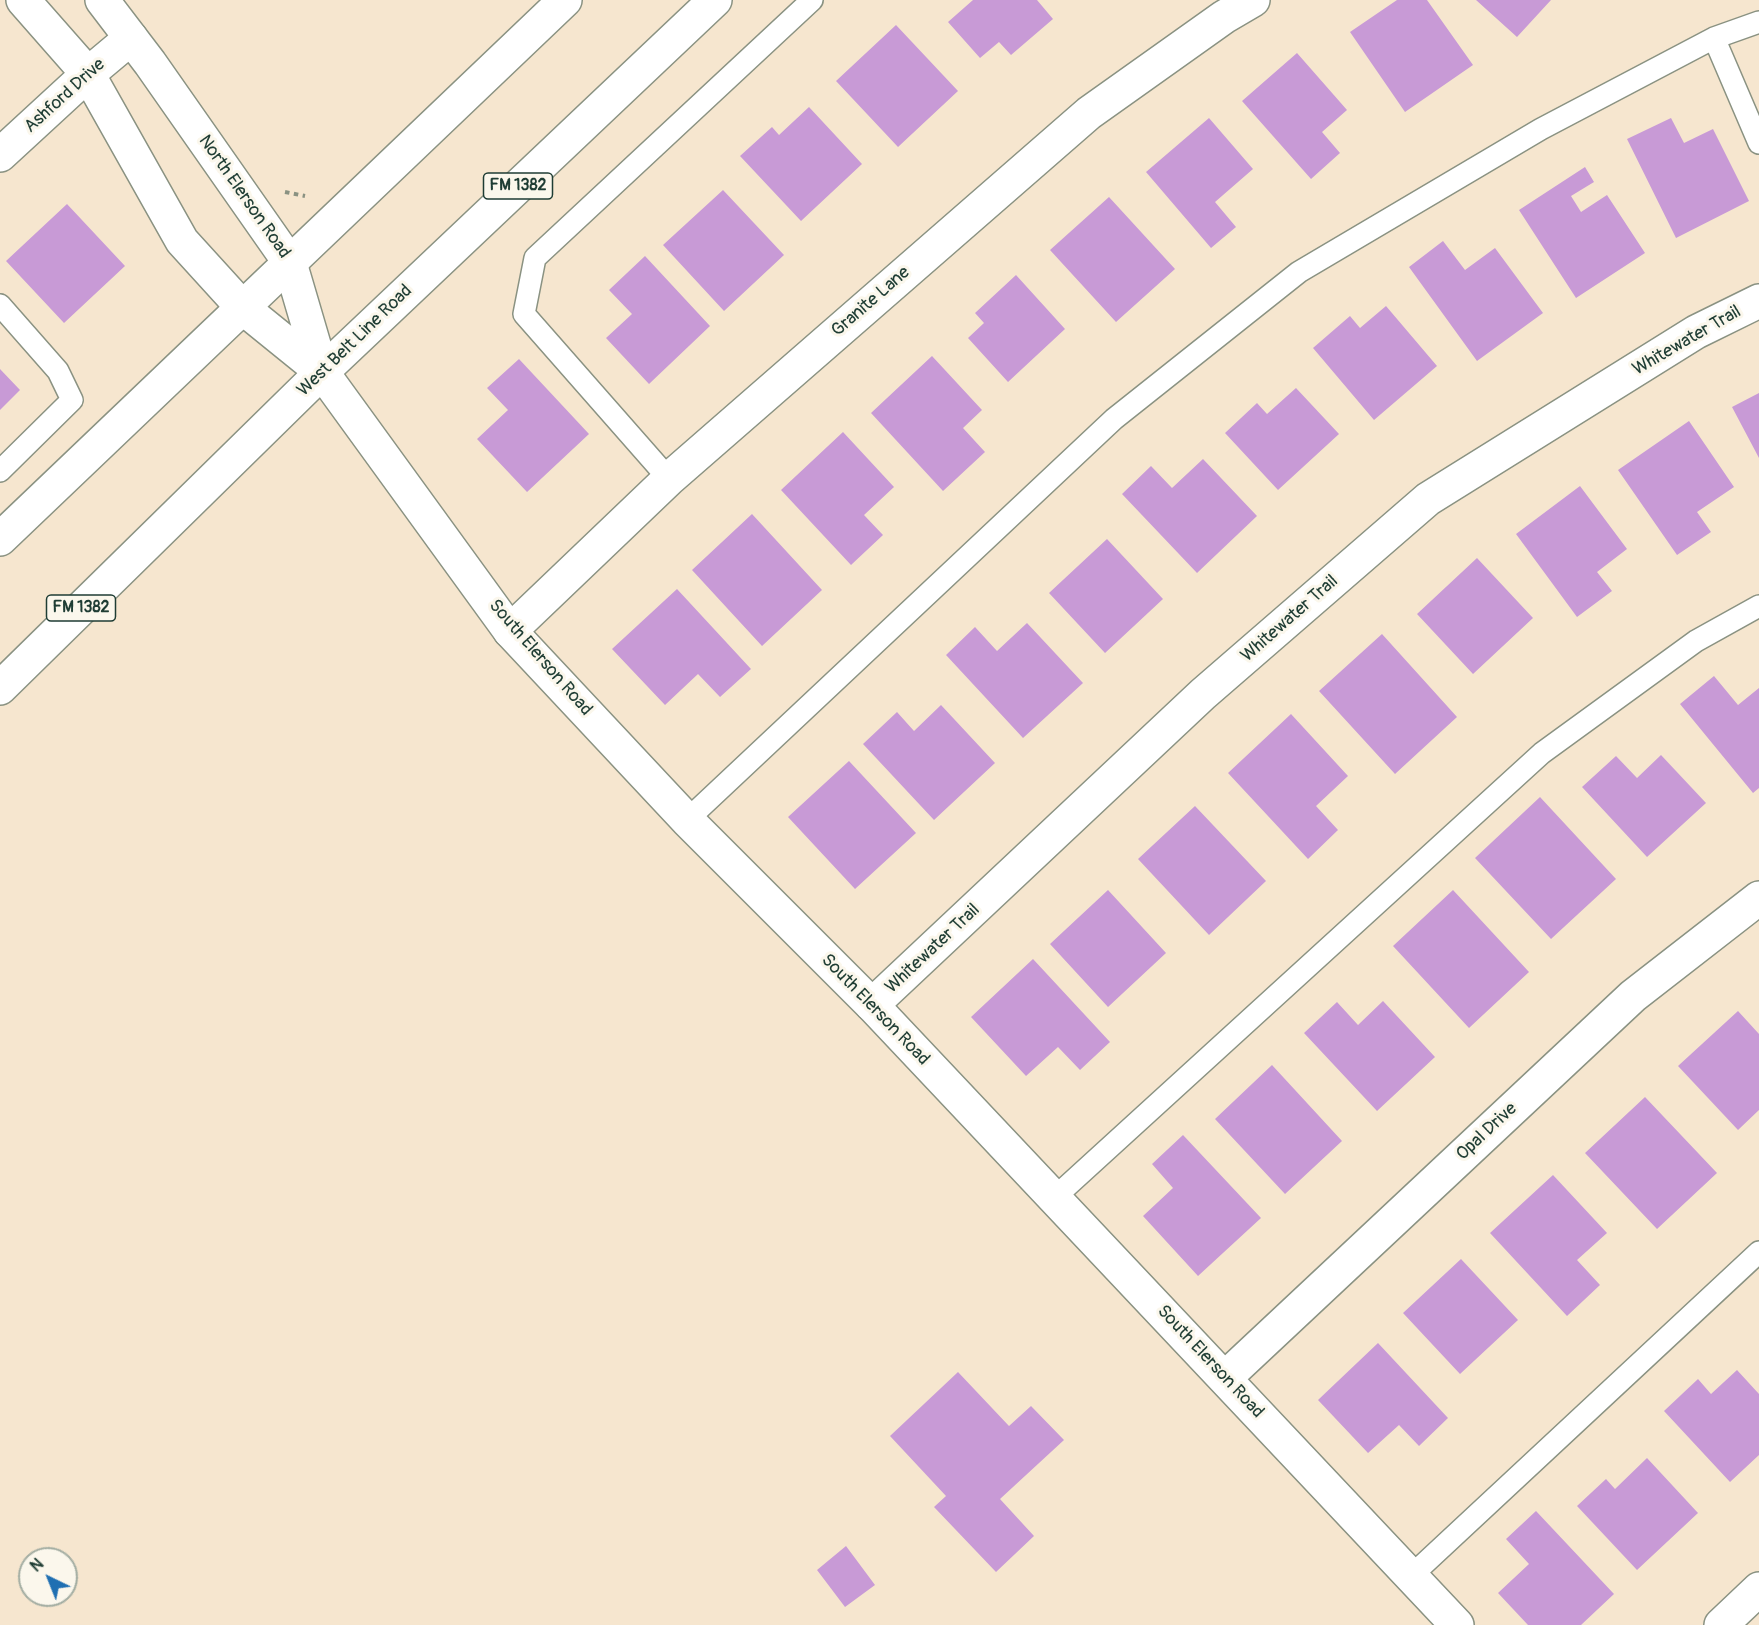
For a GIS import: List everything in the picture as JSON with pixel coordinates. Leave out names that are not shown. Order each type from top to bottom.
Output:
[{"type":"street","points":[[23,0],[88,74],[182,242],[243,308],[322,372]]},
{"type":"street","name":"North Elerson Road","points":[[102,0],[290,263],[322,372]]},
{"type":"street","points":[[0,539],[565,0]]},
{"type":"street","name":"West Belt Line Road","points":[[0,688],[322,372],[715,0]]},
{"type":"street","name":"Granite Lane","points":[[510,631],[669,479],[1089,113],[1224,17],[1253,0]]},
{"type":"street","name":"Ashford Drive","points":[[0,155],[131,38]]},
{"type":"street","name":"Whitewater Trail","points":[[872,1005],[1203,694],[1428,499],[1696,332],[1759,301]]},
{"type":"street","name":"South Elerson Road","points":[[322,372],[510,631],[687,820],[872,1005],[1457,1625]]},
{"type":"street","name":"Opal Drive","points":[[1225,1378],[1633,996],[1759,898]]},
{"type":"street","points":[[1721,1625],[1759,1589]]},
{"type":"lane","points":[[669,479],[524,314],[535,258],[812,0]]},
{"type":"lane","points":[[687,820],[1114,418],[1299,272],[1541,129],[1714,38],[1759,22]]},
{"type":"lane","points":[[1714,38],[1759,143]]},
{"type":"lane","points":[[0,305],[58,371],[72,399],[0,471]]},
{"type":"lane","points":[[1054,1198],[1542,753],[1696,641],[1759,606]]},
{"type":"lane","points":[[1411,1576],[1759,1252]]},
{"type":"building","points":[[973,0],[1037,0],[1053,19],[1011,55],[999,42],[980,58],[948,22]]},
{"type":"building","points":[[1397,0],[1427,0],[1473,65],[1405,112],[1350,32]]},
{"type":"building","points":[[1476,0],[1551,0],[1517,37]]},
{"type":"building","points":[[896,25],[958,91],[898,147],[836,81]]},
{"type":"building","points":[[1297,53],[1347,110],[1322,132],[1340,153],[1311,179],[1242,101]]},
{"type":"building","points":[[809,107],[862,164],[801,221],[740,156],[772,127],[779,135]]},
{"type":"building","points":[[1209,118],[1253,169],[1215,202],[1236,227],[1211,248],[1146,172]]},
{"type":"building","points":[[1671,118],[1684,143],[1713,129],[1749,201],[1676,238],[1627,139]]},
{"type":"building","points":[[1585,167],[1594,182],[1571,196],[1581,212],[1607,195],[1645,253],[1576,298],[1519,210]]},
{"type":"building","points":[[723,190],[784,255],[724,311],[663,245]]},
{"type":"building","points":[[1109,197],[1175,269],[1116,322],[1050,250]]},
{"type":"building","points":[[67,204],[125,266],[64,323],[6,261]]},
{"type":"building","points":[[1443,241],[1465,270],[1495,248],[1543,313],[1477,361],[1409,267]]},
{"type":"building","points":[[645,256],[710,326],[649,384],[606,338],[632,314],[609,290]]},
{"type":"building","points":[[1016,275],[1065,329],[1008,382],[968,338],[984,323],[975,313]]},
{"type":"building","points":[[1386,306],[1437,366],[1374,420],[1313,348],[1350,316],[1360,328]]},
{"type":"building","points":[[932,356],[982,410],[963,428],[985,452],[943,491],[871,413]]},
{"type":"building","points":[[519,359],[589,434],[527,492],[477,439],[508,410],[487,388]]},
{"type":"building","points":[[0,369],[20,390],[0,410]]},
{"type":"building","points":[[1296,388],[1339,434],[1278,490],[1225,433],[1257,403],[1267,414]]},
{"type":"building","points":[[1759,393],[1759,458],[1732,407]]},
{"type":"building","points":[[1689,421],[1734,487],[1697,512],[1711,532],[1677,555],[1618,470]]},
{"type":"building","points":[[843,432],[894,487],[864,515],[883,535],[851,565],[781,490]]},
{"type":"building","points":[[1203,459],[1257,516],[1197,573],[1122,494],[1151,466],[1172,488]]},
{"type":"building","points":[[1580,486],[1627,549],[1597,572],[1612,591],[1577,617],[1516,534]]},
{"type":"building","points":[[752,514],[822,590],[762,646],[692,570]]},
{"type":"building","points":[[1107,539],[1163,599],[1105,653],[1049,593]]},
{"type":"building","points":[[1477,558],[1533,618],[1473,674],[1417,614]]},
{"type":"building","points":[[677,589],[751,669],[720,697],[698,674],[665,705],[612,649]]},
{"type":"building","points":[[1027,623],[1083,683],[1023,738],[946,655],[975,627],[997,651]]},
{"type":"building","points":[[1382,634],[1457,717],[1395,774],[1319,691]]},
{"type":"building","points":[[1714,676],[1738,705],[1759,688],[1759,788],[1753,793],[1680,704]]},
{"type":"building","points":[[941,705],[995,763],[934,820],[863,744],[897,712],[914,731]]},
{"type":"building","points":[[1291,714],[1348,776],[1316,806],[1338,830],[1308,859],[1228,773]]},
{"type":"building","points":[[1661,755],[1706,803],[1647,857],[1582,787],[1616,756],[1637,778]]},
{"type":"building","points":[[849,761],[916,833],[855,889],[788,817]]},
{"type":"building","points":[[1540,797],[1616,879],[1551,939],[1475,858]]},
{"type":"building","points":[[1195,806],[1266,881],[1209,935],[1138,859]]},
{"type":"building","points":[[1108,890],[1166,953],[1108,1007],[1050,944]]},
{"type":"building","points":[[1453,890],[1529,972],[1469,1028],[1393,946]]},
{"type":"building","points":[[1033,959],[1110,1042],[1080,1070],[1058,1047],[1026,1076],[971,1017]]},
{"type":"building","points":[[1383,1001],[1435,1057],[1377,1111],[1304,1033],[1337,1002],[1358,1025]]},
{"type":"building","points":[[1738,1011],[1759,1034],[1759,1110],[1738,1130],[1678,1066]]},
{"type":"building","points":[[1272,1065],[1342,1141],[1285,1194],[1215,1119]]},
{"type":"building","points":[[1645,1097],[1717,1173],[1657,1229],[1585,1153]]},
{"type":"building","points":[[1183,1135],[1261,1218],[1198,1276],[1143,1216],[1173,1188],[1152,1164]]},
{"type":"building","points":[[1553,1175],[1607,1233],[1577,1260],[1600,1285],[1567,1316],[1490,1233]]},
{"type":"building","points":[[1461,1259],[1518,1320],[1460,1374],[1403,1313]]},
{"type":"building","points":[[1378,1343],[1448,1418],[1419,1446],[1399,1425],[1368,1453],[1318,1400]]},
{"type":"building","points":[[1737,1370],[1759,1394],[1759,1455],[1730,1482],[1664,1411],[1698,1379],[1711,1394]]},
{"type":"building","points":[[958,1372],[1009,1426],[1031,1406],[1064,1440],[1000,1499],[1034,1536],[996,1572],[934,1507],[946,1496],[890,1436]]},
{"type":"building","points":[[1647,1458],[1698,1513],[1637,1570],[1577,1506],[1606,1479],[1615,1489]]},
{"type":"building","points":[[1536,1511],[1614,1594],[1581,1625],[1528,1625],[1498,1593],[1529,1564],[1506,1539]]},
{"type":"building","points":[[846,1546],[875,1585],[845,1607],[817,1570]]}]
